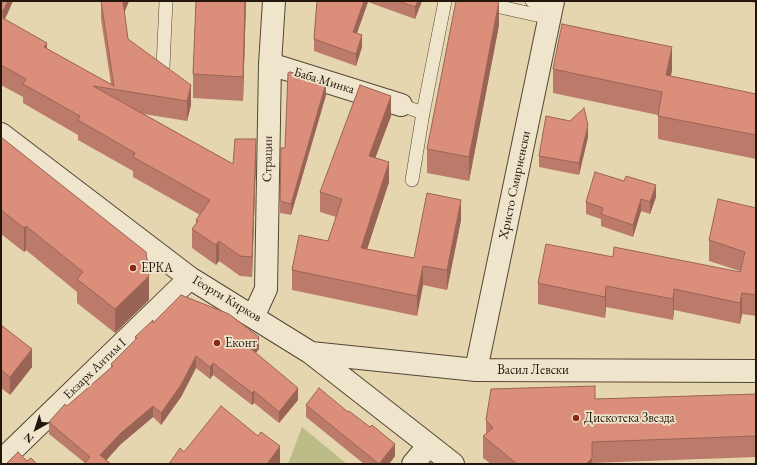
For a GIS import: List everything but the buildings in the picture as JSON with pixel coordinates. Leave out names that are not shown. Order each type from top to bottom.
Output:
[{"type":"street","name":"Страцин","points":[[254,315],[266,289],[270,64],[274,1]]},
{"type":"street","name":"Христо Смирненски","points":[[476,370],[547,6]]},
{"type":"street","name":"Баба Минка","points":[[270,64],[401,105]]},
{"type":"street","name":"Георги Кирков","points":[[1,134],[190,278],[254,315],[311,352],[453,464]]},
{"type":"street","name":"Екзарх Антим I","points":[[1,460],[190,278]]},
{"type":"street","name":"Васил Левски","points":[[311,352],[476,370],[756,371]]},
{"type":"street","points":[[413,464],[429,445]]},
{"type":"lane","points":[[162,67],[166,1]]},
{"type":"lane","points":[[412,180],[423,113],[445,1]]},
{"type":"lane","points":[[472,1],[547,6]]},
{"type":"lane","points":[[401,105],[423,113]]},
{"type":"green space","points":[[302,427],[347,464],[288,464]]},
{"type":"place","name":"ЕРКА","points":[[133,268]]},
{"type":"place","name":"Еконт","points":[[217,343]]},
{"type":"place","name":"Дискотека Звезда","points":[[576,418]]}]
